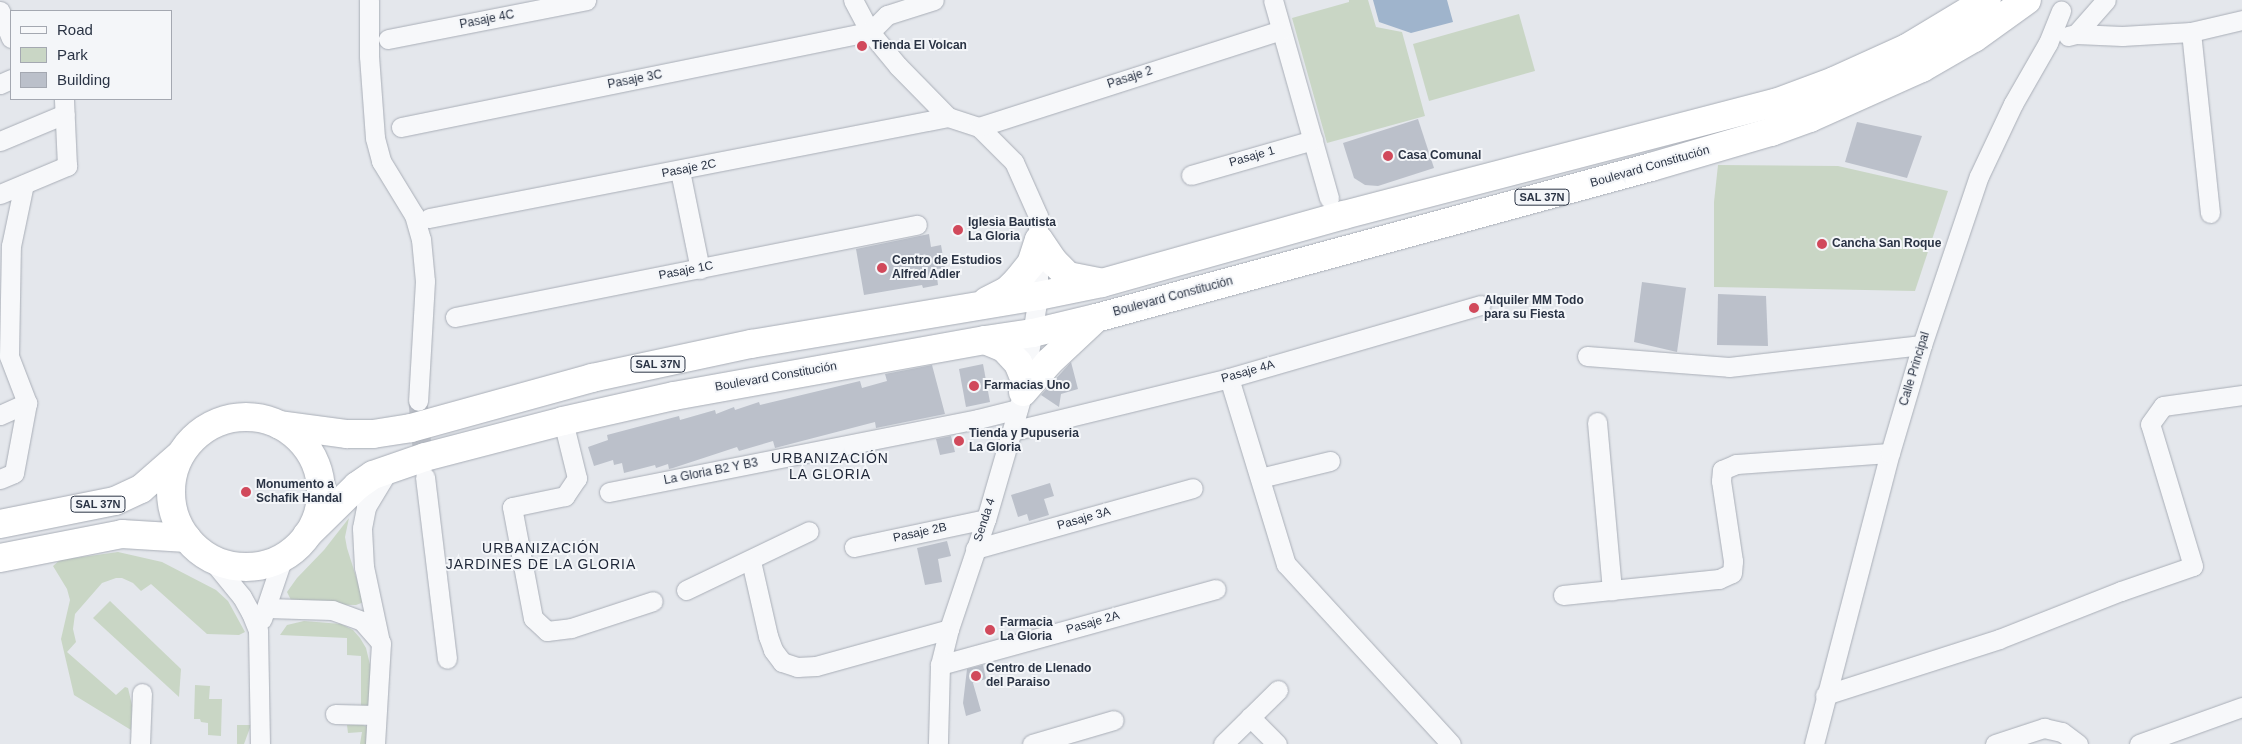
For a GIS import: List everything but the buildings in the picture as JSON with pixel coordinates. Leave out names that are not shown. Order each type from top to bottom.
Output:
[{"type":"highway","name":"Boulevard Constitución","points":[[307,535],[357,486],[373,475],[425,457],[563,421],[674,396],[1033,333],[1096,318],[1651,168],[1771,132],[1810,118],[1922,68],[1974,38],[2027,0]]},
{"type":"highway","name":"SAL 37N","points":[[0,524],[115,501],[141,489],[181,454],[197,435],[225,420],[249,417],[265,420],[280,426],[347,434],[373,434],[411,428],[592,378],[751,344],[1038,296],[1102,283],[1363,210],[1775,103],[1834,81],[1907,48],[1975,5]]},
{"type":"highway","points":[[1040,240],[1054,262],[1068,276],[1102,283]]},
{"type":"highway","points":[[977,305],[1007,290],[1018,281],[1031,264],[1040,240]]},
{"type":"highway","points":[[1022,394],[1049,362],[1096,318]]},
{"type":"highway","points":[[985,340],[1004,348],[1018,363],[1022,394]]},
{"type":"highway","name":"SAL 37N","points":[[181,454],[172,479],[171,497],[174,514],[187,538],[210,558],[228,564],[246,567],[266,564],[283,557],[307,535],[315,520],[319,504],[320,487],[317,470],[310,455],[300,441],[280,426]]},
{"type":"highway","points":[[0,558],[122,534],[187,538]]},
{"type":"street","points":[[369,0],[369,56],[375,138],[381,161],[414,215],[421,239],[425,281],[418,401]]},
{"type":"street","name":"Pasaje 4C","points":[[388,39],[586,0]]},
{"type":"street","points":[[853,0],[870,32],[898,66],[948,117],[979,127]]},
{"type":"street","points":[[870,32],[887,15],[934,0]]},
{"type":"street","points":[[1273,0],[1329,198]]},
{"type":"street","points":[[2076,34],[2106,0]]},
{"type":"street","name":"Calle Principal","points":[[1814,744],[1825,695],[1890,453],[1922,344],[1979,176],[2013,104],[2048,43],[2061,11]]},
{"type":"street","points":[[2048,43],[2076,34],[2122,36],[2191,32],[2242,20]]},
{"type":"street","name":"Pasaje 2","points":[[979,127],[1281,30]]},
{"type":"street","name":"Pasaje 3C","points":[[401,127],[870,32]]},
{"type":"street","points":[[2191,32],[2210,213]]},
{"type":"street","points":[[0,141],[64,106],[68,166],[0,194]]},
{"type":"street","name":"Pasaje 2C","points":[[429,218],[680,171],[948,117]]},
{"type":"street","name":"Senda 4","points":[[938,744],[940,665],[949,629],[986,519],[1022,394],[1038,296],[1040,240],[1038,216],[1014,162],[979,127]]},
{"type":"street","name":"Pasaje 1","points":[[1191,175],[1312,140]]},
{"type":"street","points":[[680,171],[700,268]]},
{"type":"street","points":[[0,479],[14,473],[27,403],[4,357],[6,248],[24,184]]},
{"type":"street","name":"Pasaje 1C","points":[[455,317],[917,225]]},
{"type":"street","name":"Pasaje 4A","points":[[1012,431],[1229,378],[1481,305]]},
{"type":"street","points":[[1587,356],[1729,366],[1922,344]]},
{"type":"street","points":[[1229,378],[1286,564],[1450,744]]},
{"type":"street","name":"La Gloria B2 Y B3","points":[[609,492],[978,419],[1022,394]]},
{"type":"street","points":[[1825,695],[1999,639],[2121,591],[2193,566],[2150,424],[2163,406],[2242,395]]},
{"type":"street","points":[[0,415],[27,403]]},
{"type":"street","points":[[563,421],[577,478],[564,496],[512,507],[533,618],[547,631],[570,628],[653,601]]},
{"type":"street","points":[[1597,422],[1612,590]]},
{"type":"street","points":[[1563,595],[1719,579],[1732,573],[1733,561],[1721,481],[1722,470],[1736,464],[1890,453]]},
{"type":"street","points":[[1260,478],[1330,461]]},
{"type":"street","points":[[375,744],[381,643],[364,567],[362,528],[366,507],[390,469]]},
{"type":"street","points":[[425,477],[447,659]]},
{"type":"street","name":"Pasaje 3A","points":[[975,549],[1193,488]]},
{"type":"street","name":"Pasaje 2B","points":[[854,547],[986,519]]},
{"type":"street","points":[[686,590],[751,561],[809,531]]},
{"type":"street","points":[[258,630],[283,557]]},
{"type":"street","points":[[210,558],[242,597],[252,613],[258,630],[260,744]]},
{"type":"street","points":[[751,561],[768,636],[773,650],[782,662],[797,667],[816,666],[949,629]]},
{"type":"street","name":"Pasaje 2A","points":[[940,665],[1216,588]]},
{"type":"street","points":[[267,608],[332,610],[362,621],[381,643]]},
{"type":"street","points":[[1223,744],[1278,690]]},
{"type":"street","points":[[140,744],[142,693]]},
{"type":"street","points":[[2139,744],[2242,707]]},
{"type":"street","points":[[335,714],[376,715]]},
{"type":"street","points":[[1250,717],[1277,744]]},
{"type":"street","points":[[1032,744],[1114,720]]},
{"type":"street","points":[[1995,744],[2044,728],[2062,732],[2078,744]]},
{"type":"green space","points":[[1349,0],[1368,0],[1376,27],[1402,32],[1425,116],[1327,143],[1292,18],[1349,2]]},
{"type":"green space","points":[[1519,14],[1535,71],[1429,101],[1413,44]]},
{"type":"green space","name":"Cancha San Roque","points":[[1718,165],[1838,166],[1948,191],[1915,291],[1714,287],[1714,202]]},
{"type":"green space","points":[[349,518],[345,537],[364,602],[356,605],[311,604],[291,600],[287,592]]},
{"type":"green space","points":[[118,552],[162,562],[216,590],[228,601],[245,632],[239,635],[207,634],[151,584],[141,591],[133,583],[122,578],[102,583],[75,614],[73,629],[76,642],[67,652],[116,695],[125,687],[128,688],[132,705],[131,730],[74,695],[61,639],[70,600],[67,589],[53,566],[60,560]]},
{"type":"green space","points":[[110,601],[181,669],[179,697],[93,618]]},
{"type":"green space","points":[[304,621],[341,624],[353,630],[360,638],[366,648],[374,681],[375,708],[361,708],[361,656],[347,655],[347,638],[280,635],[287,625]]},
{"type":"green space","points":[[195,685],[210,686],[209,699],[222,699],[221,736],[208,735],[208,723],[201,722],[200,719],[194,719]]},
{"type":"green space","points":[[237,725],[251,725],[244,744],[237,744]]},
{"type":"green space","points":[[347,725],[363,725],[370,728],[366,744],[360,744],[362,732],[348,733]]},
{"type":"water","points":[[1373,0],[1447,0],[1453,22],[1411,33],[1379,22]]},
{"type":"tunnel","points":[[418,401],[424,469]]},
{"type":"place","name":"Tienda El Volcan","points":[[862,46]]},
{"type":"place","name":"Casa Comunal","points":[[1388,156]]},
{"type":"place","name":"Iglesia Bautista La Gloria","points":[[958,230]]},
{"type":"place","name":"Cancha San Roque","points":[[1822,244]]},
{"type":"place","name":"Centro de Estudios Alfred Adler","points":[[882,268]]},
{"type":"place","name":"Alquiler MM Todo para su Fiesta","points":[[1474,308]]},
{"type":"place","name":"Farmacias Uno","points":[[974,386]]},
{"type":"place","name":"Tienda y Pupuseria La Gloria","points":[[959,441]]},
{"type":"place","name":"Monumento a Schafik Handal","points":[[246,492]]},
{"type":"place","name":"Farmacia La Gloria","points":[[990,630]]},
{"type":"place","name":"Centro de Llenado del Paraiso","points":[[976,676]]},
{"type":"district","name":"URBANIZACIÓN LA GLORIA","points":[[830,466]]},
{"type":"district","name":"URBANIZACIÓN JARDINES DE LA GLORIA","points":[[541,556]]}]
